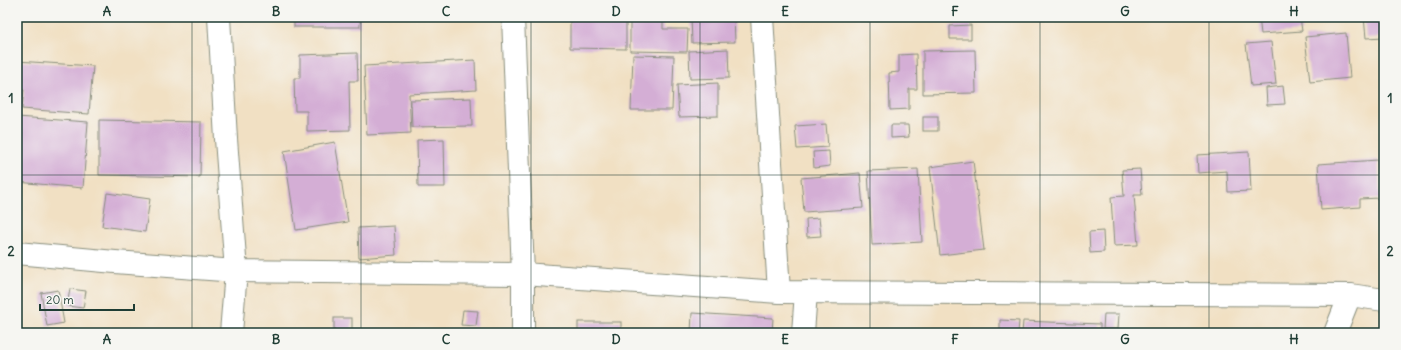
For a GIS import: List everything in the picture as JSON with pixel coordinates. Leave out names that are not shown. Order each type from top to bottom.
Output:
[{"type":"street","points":[[219,17],[236,271],[231,333]]},
{"type":"street","points":[[513,17],[523,274],[523,333]]},
{"type":"street","points":[[762,17],[779,292]]},
{"type":"street","points":[[17,254],[236,271],[523,274],[779,292],[1350,295],[1384,300]]},
{"type":"street","points":[[803,333],[806,292]]},
{"type":"street","points":[[1335,333],[1350,295]]},
{"type":"building","points":[[294,17],[360,17],[360,27],[294,27]]},
{"type":"building","points":[[570,17],[626,17],[626,49],[570,48]]},
{"type":"building","points":[[630,17],[663,17],[663,29],[688,29],[687,52],[630,51]]},
{"type":"building","points":[[691,17],[734,17],[735,42],[692,43]]},
{"type":"building","points":[[1259,17],[1300,17],[1302,31],[1261,34]]},
{"type":"building","points":[[1364,17],[1384,17],[1384,37],[1366,38]]},
{"type":"building","points":[[971,25],[971,39],[950,39],[950,26]]},
{"type":"building","points":[[1346,33],[1350,78],[1310,82],[1305,37]]},
{"type":"building","points":[[1271,42],[1276,84],[1251,86],[1246,44]]},
{"type":"building","points":[[728,49],[729,78],[690,79],[689,51]]},
{"type":"building","points":[[975,50],[976,93],[923,94],[923,51]]},
{"type":"building","points":[[357,53],[358,81],[349,81],[350,130],[307,131],[307,111],[295,111],[294,78],[300,78],[300,55]]},
{"type":"building","points":[[916,54],[917,89],[909,89],[909,109],[890,110],[889,73],[899,72],[899,55]]},
{"type":"building","points":[[633,55],[674,56],[672,110],[631,110]]},
{"type":"building","points":[[475,60],[476,90],[409,94],[411,133],[367,135],[364,66]]},
{"type":"building","points":[[17,61],[93,66],[89,114],[22,109],[24,90],[17,89]]},
{"type":"building","points":[[718,83],[718,116],[679,117],[677,85]]},
{"type":"building","points":[[1283,86],[1285,104],[1267,105],[1266,88]]},
{"type":"building","points":[[471,98],[472,126],[412,127],[411,100]]},
{"type":"building","points":[[17,117],[88,122],[83,188],[17,182]]},
{"type":"building","points":[[923,117],[938,117],[938,131],[923,131]]},
{"type":"building","points":[[99,120],[201,122],[200,177],[99,175]]},
{"type":"building","points":[[826,124],[828,147],[797,149],[795,126]]},
{"type":"building","points":[[891,125],[908,125],[909,137],[891,138]]},
{"type":"building","points":[[444,139],[445,187],[418,187],[417,140]]},
{"type":"building","points":[[335,142],[348,222],[296,230],[284,151]]},
{"type":"building","points":[[829,151],[830,166],[814,168],[813,152]]},
{"type":"building","points":[[1249,152],[1251,191],[1228,192],[1227,171],[1198,173],[1197,155]]},
{"type":"building","points":[[1378,160],[1380,198],[1360,199],[1360,207],[1321,210],[1318,164]]},
{"type":"building","points":[[973,161],[984,250],[940,255],[930,167]]},
{"type":"building","points":[[918,169],[922,242],[872,245],[868,171]]},
{"type":"building","points":[[1140,169],[1142,195],[1134,195],[1138,245],[1114,246],[1111,197],[1124,196],[1122,170]]},
{"type":"building","points":[[860,173],[863,208],[804,212],[801,178]]},
{"type":"building","points":[[107,193],[150,199],[145,232],[102,226]]},
{"type":"building","points":[[819,218],[821,236],[807,237],[806,219]]},
{"type":"building","points":[[394,226],[396,255],[359,258],[358,228]]},
{"type":"building","points":[[1103,231],[1104,252],[1090,253],[1089,232]]},
{"type":"building","points":[[70,289],[86,291],[83,308],[67,306]]},
{"type":"building","points":[[58,290],[64,323],[47,326],[41,293]]},
{"type":"building","points":[[463,310],[478,311],[476,326],[461,325]]},
{"type":"building","points":[[692,313],[773,318],[772,333],[691,333]]},
{"type":"building","points":[[1104,314],[1119,314],[1118,329],[1103,329]]},
{"type":"building","points":[[334,318],[352,318],[352,333],[334,333]]},
{"type":"building","points":[[1000,320],[1019,321],[1018,333],[1000,333]]},
{"type":"building","points":[[1023,321],[1100,324],[1100,333],[1022,333]]},
{"type":"building","points":[[578,322],[621,322],[621,333],[578,333]]}]
